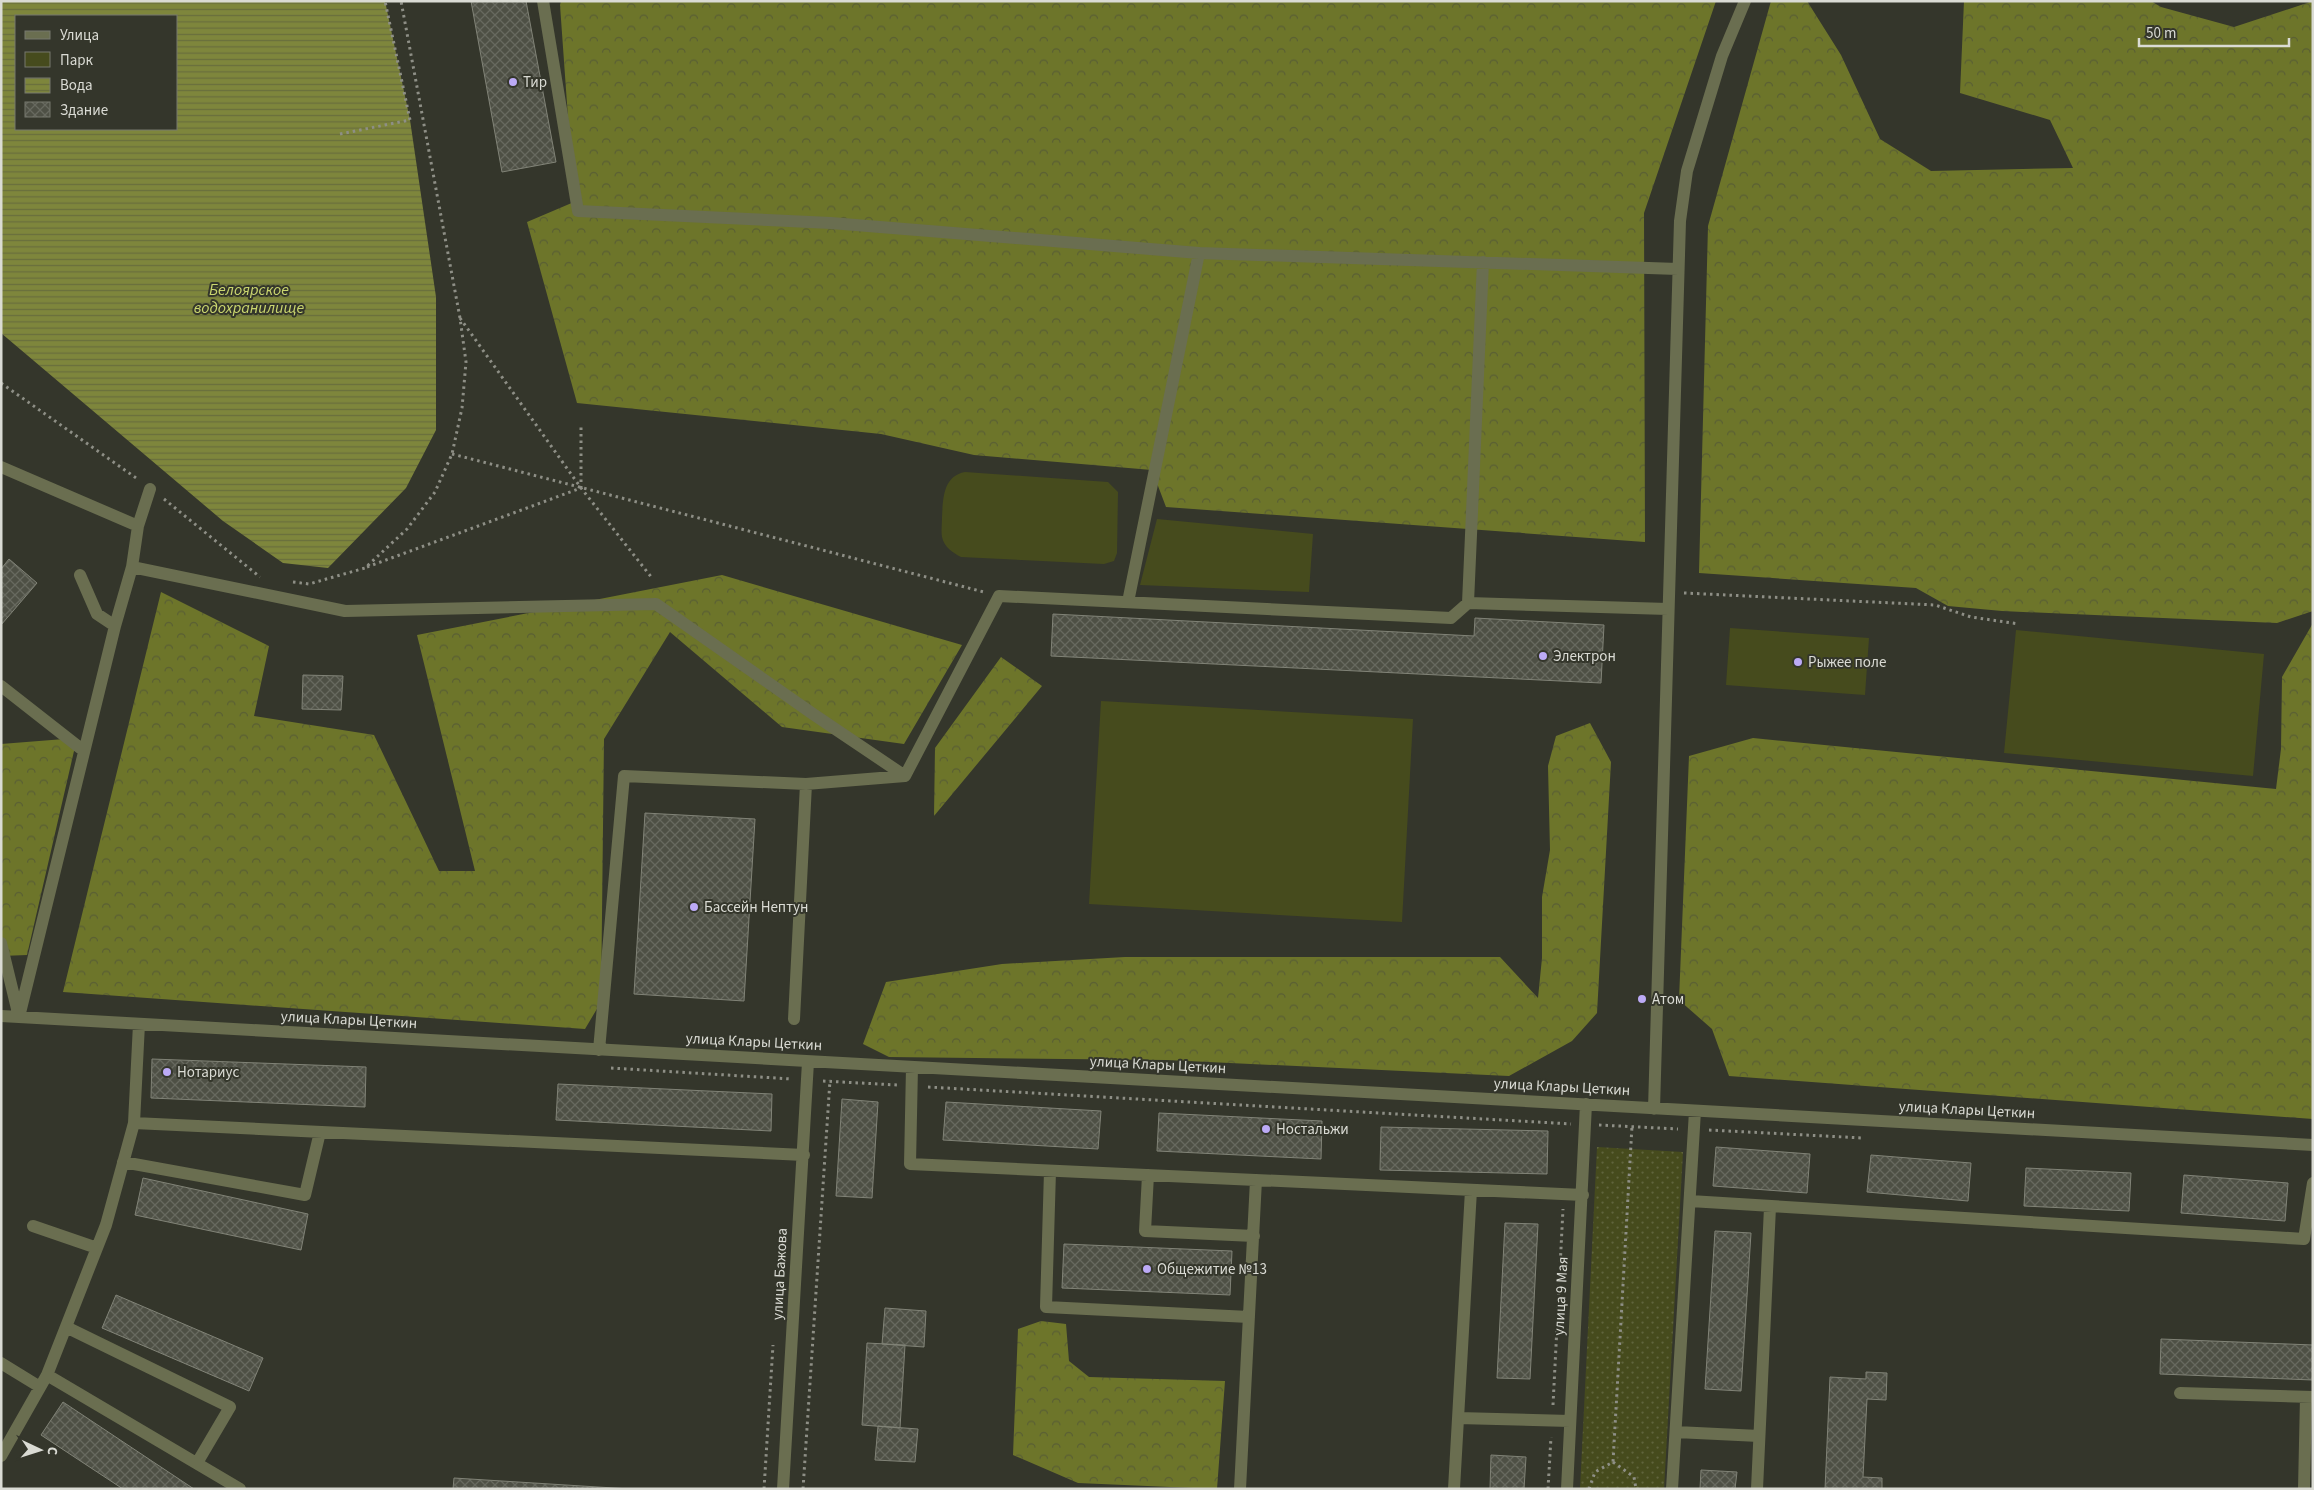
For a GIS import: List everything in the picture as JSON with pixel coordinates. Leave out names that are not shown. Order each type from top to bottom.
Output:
[{"type":"street","points":[[543,1],[578,211],[831,223],[1199,253],[1678,268]]},
{"type":"street","points":[[1654,1109],[1680,221],[1687,171],[1722,56],[1745,1]]},
{"type":"street","points":[[1128,602],[1199,253]]},
{"type":"street","points":[[1468,603],[1483,262]]},
{"type":"street","points":[[1,467],[138,526]]},
{"type":"street","points":[[19,1017],[115,626],[132,567],[138,526],[150,489]]},
{"type":"street","points":[[132,567],[345,611],[656,604],[905,776]]},
{"type":"street","points":[[80,575],[97,614],[115,626]]},
{"type":"street","points":[[905,776],[999,596],[1451,618],[1468,603],[1668,610]]},
{"type":"street","points":[[1,686],[84,751]]},
{"type":"street","points":[[599,1050],[624,776],[806,784],[905,776]]},
{"type":"street","points":[[794,1019],[806,784]]},
{"type":"street","points":[[1,943],[19,1017]]},
{"type":"street","name":"улица Клары Цеткин","points":[[1,1016],[2313,1146]]},
{"type":"street","points":[[1,1456],[48,1375],[106,1225],[134,1123],[139,1024]]},
{"type":"street","name":"улица Бажова","points":[[783,1489],[808,1062]]},
{"type":"street","points":[[912,1067],[910,1164],[1583,1195]]},
{"type":"street","name":"улица 9 Мая","points":[[1566,1489],[1583,1195],[1586,1104]]},
{"type":"street","points":[[1672,1489],[1695,1111]]},
{"type":"street","points":[[134,1123],[804,1155]]},
{"type":"street","points":[[123,1162],[305,1195],[320,1132]]},
{"type":"street","points":[[1050,1171],[1046,1308],[1249,1317]]},
{"type":"street","points":[[1148,1175],[1145,1231],[1254,1236]]},
{"type":"street","points":[[1240,1489],[1256,1180]]},
{"type":"street","points":[[1690,1201],[2304,1239],[2313,1183]]},
{"type":"street","points":[[1454,1489],[1471,1190]]},
{"type":"street","points":[[1757,1489],[1770,1207]]},
{"type":"street","points":[[33,1226],[97,1248]]},
{"type":"street","points":[[66,1327],[230,1407],[196,1463]]},
{"type":"street","points":[[1,1363],[40,1387]]},
{"type":"street","points":[[48,1375],[240,1489]]},
{"type":"street","points":[[2180,1393],[2310,1397],[2304,1489]]},
{"type":"street","points":[[1458,1418],[1570,1421]]},
{"type":"street","points":[[1676,1432],[1759,1436]]},
{"type":"path","points":[[340,134],[410,120],[385,1]]},
{"type":"path","points":[[364,568],[407,529],[435,492],[452,454],[462,408],[466,362],[460,318],[401,1]]},
{"type":"path","points":[[460,318],[582,488],[652,578]]},
{"type":"path","points":[[1,383],[150,489],[261,577]]},
{"type":"path","points":[[581,426],[582,488]]},
{"type":"path","points":[[452,454],[999,596]]},
{"type":"path","points":[[290,581],[309,584],[364,568],[582,488]]},
{"type":"path","points":[[1669,592],[1935,605],[1971,617],[2019,624]]},
{"type":"path","points":[[803,1489],[831,1063]]},
{"type":"path","points":[[603,1068],[1567,1124],[1867,1138]]},
{"type":"path","points":[[1566,1132],[1568,1104]]},
{"type":"path","points":[[1613,1462],[1632,1126]]},
{"type":"path","points":[[1548,1489],[1563,1194]]},
{"type":"path","points":[[1589,1489],[1595,1472],[1613,1462]]},
{"type":"path","points":[[1613,1462],[1634,1477],[1636,1489]]},
{"type":"green space","points":[[561,1],[1716,1],[1644,213],[1645,542],[1166,507],[1152,470],[974,455],[881,434],[577,403],[527,222],[574,202]]},
{"type":"green space","points":[[1771,1],[1807,1],[1841,55],[1880,139],[1931,171],[2073,168],[2050,120],[1960,93],[1964,1],[2151,1],[2161,7],[2234,27],[2313,1],[2313,611],[2277,623],[2002,611],[1948,606],[1916,588],[1699,573],[1708,226]]},
{"type":"green space","points":[[965,472],[1108,482],[1118,492],[1117,553],[1114,561],[1104,564],[961,557],[955,554],[947,547],[942,537],[943,503],[948,483],[958,474]]},
{"type":"green space","points":[[1157,519],[1313,534],[1309,592],[1140,585]]},
{"type":"green space","points":[[722,575],[962,645],[904,744],[782,727],[670,632],[604,739],[601,1002],[585,1029],[63,992],[161,592],[269,646],[254,716],[374,735],[439,871],[475,871],[417,635]]},
{"type":"green space","points":[[2313,623],[2313,1119],[1729,1076],[1712,1029],[1679,1000],[1689,756],[1753,738],[2276,789],[2281,749],[2282,677]]},
{"type":"green space","name":"Рыжее поле","points":[[1730,628],[1869,638],[1865,695],[1726,685]]},
{"type":"green space","points":[[2016,630],[2264,654],[2253,776],[2004,753]]},
{"type":"green space","points":[[1001,657],[1042,686],[934,816],[935,748]]},
{"type":"green space","points":[[1101,701],[1413,719],[1402,922],[1089,904]]},
{"type":"green space","points":[[1590,723],[1611,762],[1597,1013],[1572,1041],[1509,1076],[1166,1060],[889,1057],[863,1044],[886,982],[1002,964],[1125,957],[1500,957],[1538,998],[1542,958],[1542,897],[1550,850],[1548,766],[1556,736]]},
{"type":"green space","points":[[77,738],[27,955],[1,956],[1,744]]},
{"type":"green space","points":[[1597,1147],[1683,1152],[1664,1489],[1580,1489]]},
{"type":"green space","points":[[1041,1321],[1066,1324],[1069,1361],[1089,1377],[1225,1381],[1217,1489],[1078,1483],[1013,1455],[1018,1329]]},
{"type":"water","name":"Белоярское водохранилище","points":[[1,1],[385,1],[410,120],[436,297],[436,430],[406,488],[328,568],[283,563],[223,521],[1,333]]},
{"type":"building","name":"Тир","points":[[471,1],[526,1],[556,162],[502,172]]},
{"type":"building","points":[[9,559],[37,583],[1,625],[1,569]]},
{"type":"building","points":[[1053,614],[1474,636],[1475,618],[1604,625],[1601,683],[1051,656]]},
{"type":"building","points":[[303,675],[343,676],[341,710],[302,709]]},
{"type":"building","name":"Бассейн Нептун","points":[[645,813],[755,819],[744,1001],[634,994]]},
{"type":"building","points":[[152,1059],[366,1067],[365,1107],[151,1098]]},
{"type":"building","points":[[558,1084],[772,1094],[771,1131],[556,1120]]},
{"type":"building","points":[[842,1099],[878,1102],[872,1198],[836,1196]]},
{"type":"building","points":[[946,1102],[1101,1111],[1098,1149],[943,1140]]},
{"type":"building","points":[[1159,1113],[1322,1121],[1321,1159],[1157,1151]]},
{"type":"building","points":[[1381,1127],[1548,1131],[1547,1174],[1380,1170]]},
{"type":"building","points":[[1716,1147],[1810,1154],[1807,1193],[1713,1186]]},
{"type":"building","points":[[1871,1155],[1971,1163],[1968,1201],[1867,1192]]},
{"type":"building","points":[[2026,1168],[2131,1173],[2129,1211],[2024,1206]]},
{"type":"building","points":[[2184,1175],[2288,1183],[2285,1221],[2181,1213]]},
{"type":"building","points":[[143,1178],[308,1214],[301,1250],[135,1215]]},
{"type":"building","points":[[1505,1223],[1538,1224],[1530,1379],[1497,1378]]},
{"type":"building","points":[[1715,1231],[1751,1233],[1741,1391],[1705,1389]]},
{"type":"building","name":"Общежитие №13","points":[[1064,1244],[1232,1251],[1230,1295],[1062,1288]]},
{"type":"building","points":[[116,1295],[263,1358],[249,1391],[102,1328]]},
{"type":"building","points":[[885,1308],[926,1311],[924,1347],[882,1344]]},
{"type":"building","points":[[2161,1339],[2313,1345],[2313,1380],[2160,1374]]},
{"type":"building","points":[[867,1343],[905,1345],[900,1428],[862,1425]]},
{"type":"building","points":[[1866,1372],[1887,1373],[1886,1400],[1867,1399],[1863,1477],[1882,1478],[1882,1489],[1825,1489],[1830,1377],[1866,1379]]},
{"type":"building","points":[[63,1402],[194,1489],[123,1489],[41,1435]]},
{"type":"building","points":[[878,1426],[918,1429],[915,1462],[875,1460]]},
{"type":"building","points":[[1491,1455],[1526,1457],[1524,1489],[1490,1489]]},
{"type":"building","points":[[1701,1470],[1737,1472],[1735,1489],[1700,1489]]},
{"type":"building","points":[[454,1478],[630,1489],[453,1489]]},
{"type":"place","name":"Тир","points":[[513,82]]},
{"type":"place","name":"Электрон","points":[[1543,656]]},
{"type":"place","name":"Рыжее поле","points":[[1798,662]]},
{"type":"place","name":"Бассейн Нептун","points":[[694,907]]},
{"type":"place","name":"Атом","points":[[1642,999]]},
{"type":"place","name":"Нотариус","points":[[167,1072]]},
{"type":"place","name":"Ностальжи","points":[[1266,1129]]},
{"type":"place","name":"Общежитие №13","points":[[1147,1269]]}]
